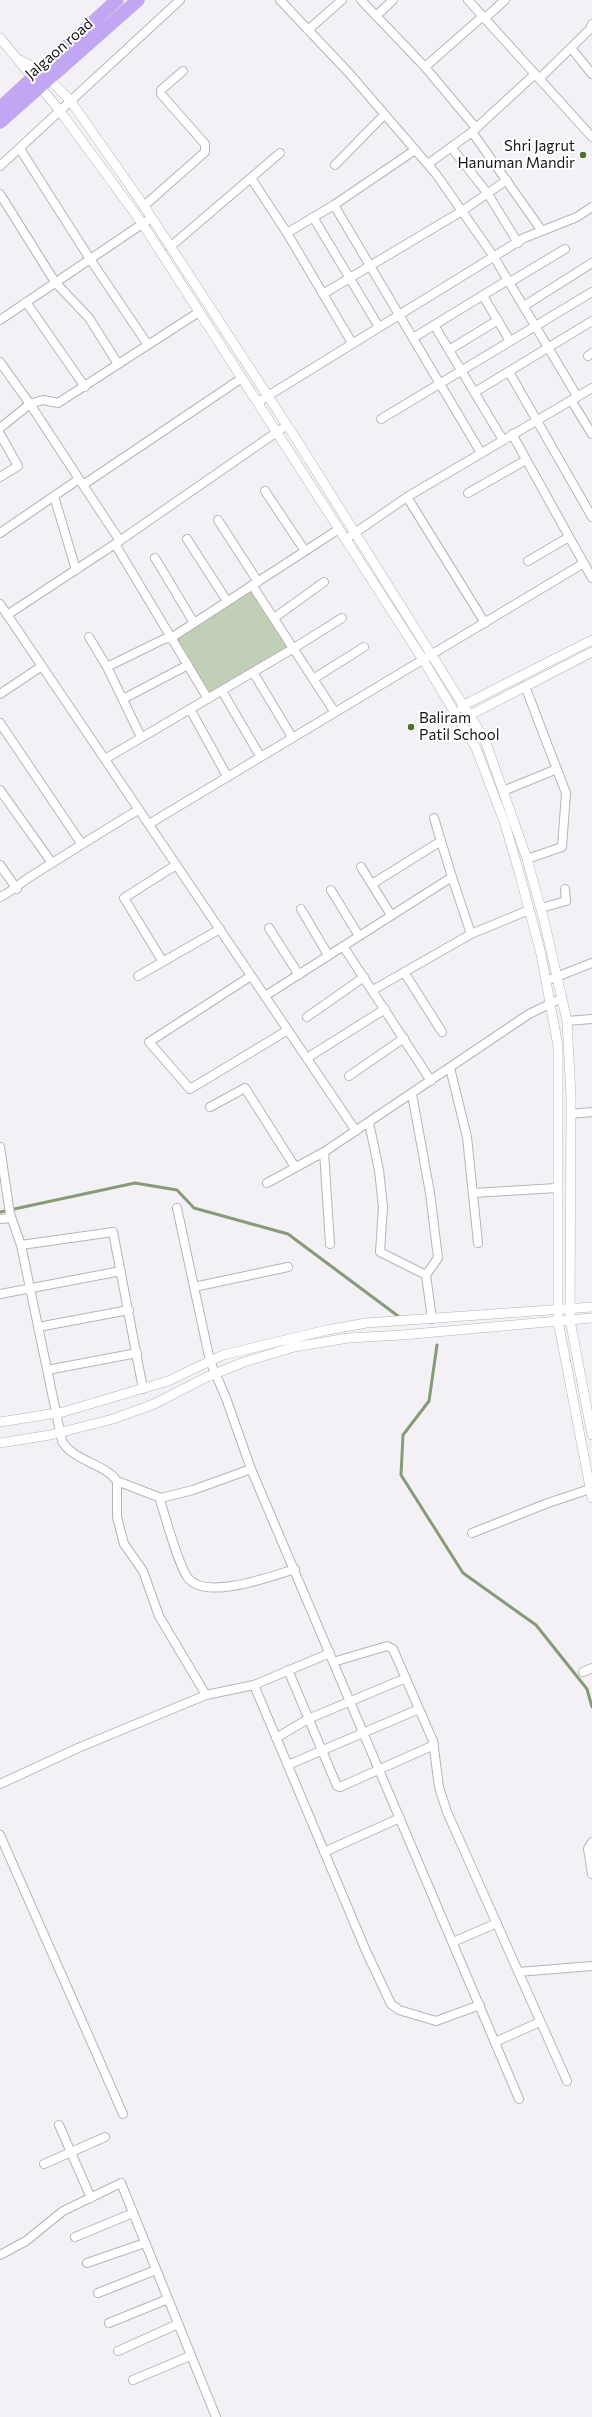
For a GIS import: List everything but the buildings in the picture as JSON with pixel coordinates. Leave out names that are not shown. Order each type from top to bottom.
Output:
[{"type":"highway","name":"Jalgaon road","points":[[0,108],[41,79],[138,0]]},
{"type":"highway","name":"Jalgaon road","points":[[0,122],[114,1]]},
{"type":"street","points":[[0,166],[180,0]]},
{"type":"street","points":[[280,0],[428,164],[462,211],[494,256],[549,348],[592,434]]},
{"type":"street","points":[[308,30],[342,0]]},
{"type":"street","points":[[361,0],[425,67],[474,130],[542,231]]},
{"type":"street","points":[[376,16],[393,0]]},
{"type":"street","points":[[468,0],[592,137]]},
{"type":"street","points":[[425,67],[505,0]]},
{"type":"street","points":[[428,164],[474,130],[570,48],[592,24]]},
{"type":"street","points":[[0,38],[19,59],[41,79],[70,100],[144,206],[287,425],[433,655],[485,740],[527,859],[541,908],[567,1021],[571,1114],[570,1320],[592,1434]]},
{"type":"street","points":[[570,48],[592,74]]},
{"type":"street","points":[[144,206],[205,152],[205,144],[161,94],[161,90],[183,71]]},
{"type":"street","points":[[41,79],[60,111],[142,223],[422,658],[476,748],[505,824],[529,910],[546,981],[558,1046],[557,1309],[591,1494],[548,1503],[472,1533]]},
{"type":"street","points":[[335,165],[384,115]]},
{"type":"street","points":[[451,147],[488,194],[518,243]]},
{"type":"street","points":[[20,149],[90,259],[148,345]]},
{"type":"street","points":[[287,233],[334,204],[415,150]]},
{"type":"street","points":[[170,247],[280,152]]},
{"type":"street","points":[[251,178],[287,233],[352,344]]},
{"type":"street","points":[[323,294],[462,211],[507,180]]},
{"type":"street","points":[[0,194],[55,282],[89,318],[118,364]]},
{"type":"street","points":[[334,204],[482,453]]},
{"type":"street","points":[[258,402],[494,256],[542,231],[591,211]]},
{"type":"street","points":[[313,217],[379,327]]},
{"type":"street","points":[[0,320],[151,218]]},
{"type":"street","points":[[413,338],[565,249]]},
{"type":"street","points":[[524,306],[592,263]]},
{"type":"street","points":[[381,420],[592,292]]},
{"type":"street","points":[[483,296],[510,341]]},
{"type":"street","points":[[26,302],[85,387]]},
{"type":"street","points":[[0,428],[30,404],[43,400],[58,403],[200,312]]},
{"type":"street","points":[[449,350],[498,320]]},
{"type":"street","points":[[475,392],[592,321]]},
{"type":"street","points":[[434,325],[503,440]]},
{"type":"street","points":[[0,362],[30,404],[81,482],[208,699]]},
{"type":"street","points":[[509,372],[538,419],[592,517]]},
{"type":"street","points":[[0,533],[54,496],[81,482],[242,378]]},
{"type":"street","points":[[346,539],[407,497],[512,434],[592,389]]},
{"type":"street","points":[[7,614],[118,543],[287,425]]},
{"type":"street","points":[[0,434],[18,466],[0,478]]},
{"type":"street","points":[[512,434],[592,576]]},
{"type":"street","points":[[468,494],[526,460]]},
{"type":"street","points":[[265,490],[305,551]]},
{"type":"street","points":[[54,496],[76,570]]},
{"type":"street","points":[[407,497],[485,623]]},
{"type":"street","points":[[218,520],[274,618],[334,711]]},
{"type":"street","points":[[107,667],[164,639],[171,638],[339,529]]},
{"type":"street","points":[[528,561],[569,537]]},
{"type":"street","points":[[187,539],[227,601]]},
{"type":"street","points":[[156,558],[194,623]]},
{"type":"street","points":[[149,824],[422,658],[433,655],[584,563]]},
{"type":"street","points":[[274,618],[324,582]]},
{"type":"street","points":[[0,604],[356,1131]]},
{"type":"street","points":[[105,759],[222,691],[342,618]]},
{"type":"street","points":[[90,636],[107,667],[141,737]]},
{"type":"street","points":[[458,717],[464,705],[592,640]]},
{"type":"street","points":[[313,679],[364,647]]},
{"type":"street","points":[[458,717],[470,715],[592,652]]},
{"type":"street","points":[[123,699],[188,665]]},
{"type":"street","points":[[0,694],[42,666]]},
{"type":"street","points":[[253,672],[292,737]]},
{"type":"street","points":[[525,686],[566,792],[562,847],[527,859]]},
{"type":"street","points":[[222,691],[260,756]]},
{"type":"street","points":[[190,710],[227,776]]},
{"type":"street","points":[[0,723],[81,844]]},
{"type":"street","points":[[504,791],[557,769]]},
{"type":"street","points":[[0,790],[52,863]]},
{"type":"street","points":[[0,897],[17,889],[25,880],[138,810]]},
{"type":"street","points":[[434,818],[471,934]]},
{"type":"street","points":[[372,884],[441,841]]},
{"type":"street","points":[[0,865],[17,889]]},
{"type":"street","points":[[163,962],[124,898],[176,865]]},
{"type":"street","points":[[361,867],[391,915]]},
{"type":"street","points":[[265,996],[452,877]]},
{"type":"street","points":[[541,908],[566,901],[565,889]]},
{"type":"street","points":[[331,890],[359,936]]},
{"type":"street","points":[[301,909],[328,955]]},
{"type":"street","points":[[372,990],[471,934],[529,910]]},
{"type":"street","points":[[269,928],[299,975]]},
{"type":"street","points":[[138,976],[220,929]]},
{"type":"street","points":[[344,946],[431,1081]]},
{"type":"street","points":[[546,981],[592,963]]},
{"type":"street","points":[[404,972],[442,1032]]},
{"type":"street","points":[[251,976],[149,1042],[190,1089],[288,1030]]},
{"type":"street","points":[[307,1017],[364,977]]},
{"type":"street","points":[[267,1183],[324,1152],[529,1014],[562,998]]},
{"type":"street","points":[[307,1058],[385,1009]]},
{"type":"street","points":[[567,1021],[592,1019]]},
{"type":"street","points":[[349,1076],[404,1038]]},
{"type":"street","points":[[450,1068],[467,1137],[478,1243]]},
{"type":"street","points":[[210,1107],[245,1088],[295,1167]]},
{"type":"street","points":[[412,1094],[430,1193],[438,1258],[426,1276],[432,1318]]},
{"type":"street","points":[[571,1114],[592,1112]]},
{"type":"street","points":[[369,1123],[379,1170],[383,1207],[380,1252],[426,1276]]},
{"type":"street","points":[[0,1149],[10,1216],[21,1245],[59,1433],[67,1448],[105,1471],[117,1481],[134,1486],[159,1497],[193,1490],[252,1469]]},
{"type":"street","points":[[324,1152],[330,1244]]},
{"type":"street","points":[[473,1194],[557,1188]]},
{"type":"street","points":[[177,1208],[210,1362],[216,1374],[252,1469],[519,2099]]},
{"type":"street","points":[[0,1219],[10,1216]]},
{"type":"street","points":[[21,1245],[111,1231],[129,1310],[143,1388]]},
{"type":"street","points":[[194,1287],[288,1267]]},
{"type":"street","points":[[0,1294],[121,1271]]},
{"type":"street","points":[[0,1422],[56,1413],[168,1381],[223,1355],[327,1330],[366,1323],[592,1307]]},
{"type":"street","points":[[38,1327],[129,1310]]},
{"type":"street","points":[[0,1443],[59,1433],[113,1419],[154,1404],[244,1362],[294,1346],[348,1338],[402,1335],[592,1318]]},
{"type":"street","points":[[47,1370],[137,1353]]},
{"type":"street","points":[[117,1481],[117,1517],[124,1544],[143,1571],[159,1616],[206,1695]]},
{"type":"street","points":[[159,1497],[183,1570],[193,1583],[225,1587],[249,1584],[295,1569]]},
{"type":"street","points":[[333,1662],[390,1646],[406,1678],[434,1746],[442,1799],[566,2081]]},
{"type":"street","points":[[0,1784],[78,1748],[206,1695],[254,1685],[330,1653]]},
{"type":"street","points":[[583,1672],[592,1668]]},
{"type":"street","points":[[288,1670],[337,1786],[340,1787],[434,1746]]},
{"type":"street","points":[[276,1738],[308,1719],[406,1678]]},
{"type":"street","points":[[254,1685],[366,1952],[395,2008],[436,2021],[480,2005]]},
{"type":"street","points":[[288,1765],[419,1709]]},
{"type":"street","points":[[324,1852],[400,1818]]},
{"type":"street","points":[[0,1835],[123,2114]]},
{"type":"street","points":[[592,1842],[588,1849],[592,1874]]},
{"type":"street","points":[[453,1942],[497,1924]]},
{"type":"street","points":[[518,1972],[592,1966]]},
{"type":"street","points":[[495,2042],[540,2022]]},
{"type":"street","points":[[59,2125],[91,2198]]},
{"type":"street","points":[[44,2164],[105,2137]]},
{"type":"street","points":[[0,2255],[26,2241],[63,2211],[121,2183],[216,2417]]},
{"type":"street","points":[[75,2237],[133,2212]]},
{"type":"street","points":[[87,2263],[145,2243]]},
{"type":"street","points":[[98,2293],[156,2270]]},
{"type":"street","points":[[109,2323],[168,2299]]},
{"type":"street","points":[[118,2351],[178,2324]]},
{"type":"street","points":[[132,2380],[190,2356]]},
{"type":"green space","points":[[251,591],[289,647],[209,695],[176,640]]},
{"type":"waterway","points":[[0,1212],[135,1183],[177,1190],[194,1208],[288,1234],[398,1316]]},
{"type":"waterway","points":[[437,1345],[429,1401],[403,1435],[401,1475],[463,1573],[536,1625],[587,1689],[592,1707]]},
{"type":"place","name":"Shri Jagrut Hanuman Mandir","points":[[583,155]]},
{"type":"place","name":"Baliram Patil School","points":[[411,727]]}]
